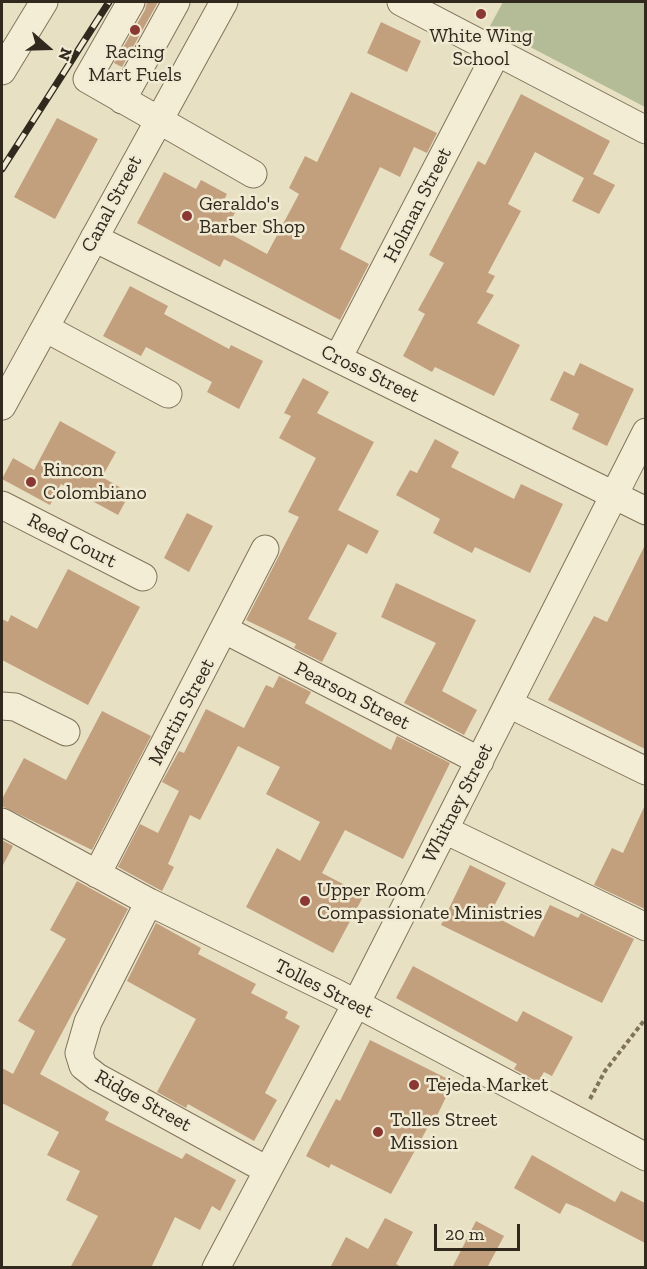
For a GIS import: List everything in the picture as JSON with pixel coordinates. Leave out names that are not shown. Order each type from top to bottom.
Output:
[{"type":"street","points":[[2,71],[44,2]]},
{"type":"street","points":[[131,2],[87,79],[253,174]]},
{"type":"street","points":[[122,100],[176,2]]},
{"type":"street","name":"Canal Street","points":[[2,406],[157,120],[224,2]]},
{"type":"street","points":[[401,2],[645,130]]},
{"type":"street","name":"Holman Street","points":[[338,358],[497,52]]},
{"type":"street","name":"Cross Street","points":[[94,238],[645,511]]},
{"type":"street","points":[[45,328],[168,394]]},
{"type":"street","name":"Whitney Street","points":[[216,1268],[356,1004],[645,432]]},
{"type":"street","name":"Reed Court","points":[[2,504],[143,577]]},
{"type":"street","name":"Martin Street","points":[[97,874],[265,549]]},
{"type":"street","name":"Pearson Street","points":[[225,630],[480,761]]},
{"type":"street","points":[[509,704],[645,771]]},
{"type":"street","points":[[2,706],[15,707],[66,732]]},
{"type":"street","name":"Tolles Street","points":[[2,822],[150,903],[356,1004],[645,1157]]},
{"type":"street","points":[[445,830],[645,927]]},
{"type":"street","name":"Ridge Street","points":[[150,903],[88,1022],[80,1053],[83,1066],[97,1077],[267,1170]]},
{"type":"path","points":[[590,1100],[605,1071],[645,1018]]},
{"type":"green space","points":[[503,2],[645,2],[645,107],[490,26]]},
{"type":"building","points":[[147,2],[158,2],[122,67],[114,63],[145,10]]},
{"type":"building","points":[[381,22],[421,41],[407,72],[367,53]]},
{"type":"building","points":[[351,92],[437,133],[427,153],[414,147],[400,177],[380,167],[340,249],[369,264],[340,320],[224,259],[220,267],[137,223],[164,172],[196,189],[201,180],[227,194],[223,202],[237,209],[225,231],[267,254],[299,194],[289,188],[305,156],[317,162]]},
{"type":"building","points":[[521,94],[610,141],[593,174],[615,185],[599,214],[572,201],[584,178],[535,152],[508,204],[521,211],[488,273],[495,276],[486,292],[494,295],[477,323],[520,345],[494,396],[435,367],[432,372],[403,356],[425,314],[418,310],[444,263],[429,255],[478,161],[485,165]]},
{"type":"building","points":[[57,118],[98,139],[55,219],[14,197]]},
{"type":"building","points":[[130,286],[168,306],[164,314],[229,349],[231,345],[263,361],[239,409],[207,392],[212,382],[146,347],[141,356],[103,336]]},
{"type":"building","points":[[580,363],[634,389],[607,446],[572,429],[579,414],[550,400],[564,371],[574,376]]},
{"type":"building","points":[[303,378],[329,392],[317,413],[374,442],[338,510],[379,531],[367,554],[348,544],[308,619],[337,633],[322,662],[294,648],[296,644],[246,620],[299,517],[288,512],[316,458],[279,438],[291,416],[284,413]]},
{"type":"building","points":[[60,421],[116,452],[102,477],[130,493],[118,515],[61,484],[50,505],[2,479],[13,458],[34,470]]},
{"type":"building","points":[[435,439],[459,452],[451,467],[514,499],[521,484],[563,504],[530,573],[475,547],[472,553],[433,533],[440,519],[396,495],[410,470],[417,473]]},
{"type":"building","points":[[187,513],[213,526],[189,572],[164,558]]},
{"type":"building","points":[[645,545],[645,749],[548,700],[594,616],[607,622]]},
{"type":"building","points":[[68,569],[140,607],[88,705],[2,660],[2,619],[8,622],[11,615],[37,629]]},
{"type":"building","points":[[396,583],[476,620],[442,691],[477,710],[464,735],[404,703],[436,643],[381,617]]},
{"type":"building","points":[[279,676],[311,692],[305,703],[391,750],[397,736],[450,763],[403,859],[345,830],[322,873],[364,895],[333,953],[246,907],[277,848],[300,861],[320,822],[266,794],[280,767],[238,746],[200,820],[190,815],[168,864],[174,867],[162,891],[118,867],[140,824],[158,833],[179,791],[162,782],[179,751],[184,753],[206,709],[244,728],[266,685],[273,688]]},
{"type":"building","points":[[102,711],[151,736],[92,850],[2,806],[2,799],[24,758],[66,780]]},
{"type":"building","points":[[645,805],[645,909],[594,885],[612,848],[623,853]]},
{"type":"building","points":[[2,840],[13,846],[2,867]]},
{"type":"building","points":[[470,865],[506,883],[490,914],[534,937],[550,905],[578,918],[581,913],[634,939],[602,1003],[441,925]]},
{"type":"building","points":[[77,881],[128,909],[40,1074],[109,1112],[105,1120],[182,1159],[186,1153],[236,1180],[220,1211],[212,1206],[200,1230],[175,1217],[151,1268],[70,1268],[98,1216],[66,1200],[80,1171],[47,1155],[59,1132],[2,1103],[2,1068],[13,1074],[35,1031],[18,1021],[66,939],[50,930]]},
{"type":"building","points":[[156,923],[201,948],[198,954],[256,984],[251,993],[288,1012],[285,1018],[300,1026],[265,1093],[277,1100],[254,1141],[188,1104],[186,1108],[157,1092],[196,1019],[127,981]]},
{"type":"building","points":[[413,966],[517,1022],[523,1011],[573,1037],[552,1076],[544,1072],[538,1082],[514,1069],[517,1064],[396,998]]},
{"type":"building","points":[[370,1040],[446,1078],[440,1091],[447,1095],[432,1126],[429,1125],[391,1194],[331,1164],[329,1168],[306,1156],[336,1099],[340,1101]]},
{"type":"building","points":[[532,1155],[615,1202],[621,1191],[645,1203],[645,1243],[578,1208],[566,1203],[560,1214],[514,1188]]},
{"type":"building","points":[[385,1218],[413,1232],[396,1264],[403,1268],[330,1268],[346,1237],[368,1249]]},
{"type":"building","points":[[476,1221],[504,1236],[487,1268],[452,1268]]},
{"type":"railway","points":[[2,169],[109,2]]},
{"type":"place","name":"White Wing School","points":[[481,14]]},
{"type":"place","name":"Racing Mart Fuels","points":[[135,30]]},
{"type":"place","name":"Geraldo's Barber Shop","points":[[187,216]]},
{"type":"place","name":"Rincon Colombiano","points":[[31,482]]},
{"type":"place","name":"Upper Room Compassionate Ministries","points":[[305,901]]},
{"type":"place","name":"Tejeda Market","points":[[414,1085]]},
{"type":"place","name":"Tolles Street Mission","points":[[378,1132]]}]
